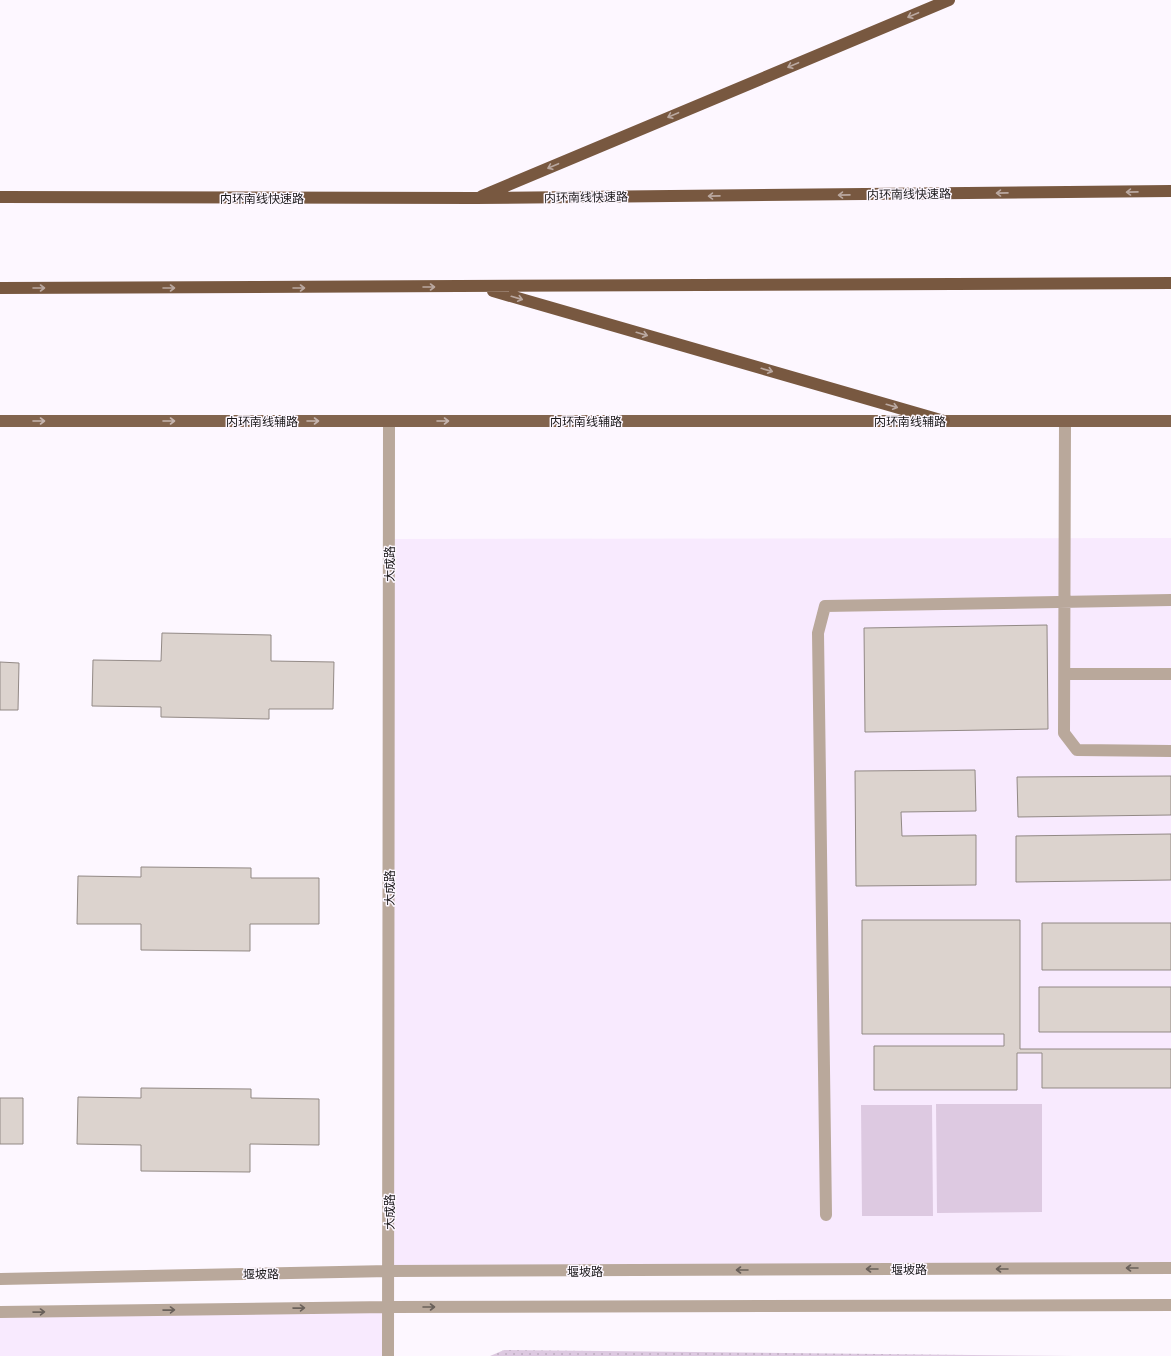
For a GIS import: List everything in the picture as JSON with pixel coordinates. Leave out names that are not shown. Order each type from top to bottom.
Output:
[{"type":"highway","points":[[475,198],[949,0]]},
{"type":"highway","name":"内环南线快速路","points":[[0,197],[475,198],[1171,191]]},
{"type":"highway","points":[[0,288],[1171,284]]},
{"type":"highway","points":[[480,287],[944,421]]},
{"type":"main road","name":"内环南线辅路","points":[[0,421],[1171,421]]},
{"type":"street","name":"大成路","points":[[388,1356],[389,421]]},
{"type":"street","points":[[1065,421],[1064,733],[1077,750],[1171,751]]},
{"type":"street","points":[[826,1215],[818,633],[825,606],[1171,600]]},
{"type":"street","points":[[1065,674],[1171,674]]},
{"type":"street","name":"堰坡路","points":[[0,1279],[389,1271],[1171,1268]]},
{"type":"street","points":[[0,1312],[389,1307],[1171,1305]]},
{"type":"shaded area","points":[[1171,538],[1171,1268],[389,1271],[389,539]]},
{"type":"shaded area","points":[[936,1104],[1042,1104],[1042,1212],[937,1213]]},
{"type":"shaded area","points":[[861,1105],[932,1105],[933,1216],[862,1216]]},
{"type":"shaded area","points":[[389,1307],[388,1356],[0,1356],[0,1312]]},
{"type":"shaded area","points":[[504,1350],[1075,1356],[490,1356]]},
{"type":"building","points":[[1047,625],[1048,729],[865,732],[864,628]]},
{"type":"building","points":[[162,633],[271,635],[271,661],[334,662],[333,709],[269,709],[269,719],[161,717],[161,707],[92,706],[93,660],[161,661]]},
{"type":"building","points":[[0,662],[19,663],[18,710],[0,710]]},
{"type":"building","points":[[975,770],[976,811],[901,812],[902,836],[976,835],[976,885],[856,886],[855,771]]},
{"type":"building","points":[[1171,776],[1171,815],[1018,817],[1017,777]]},
{"type":"building","points":[[1171,834],[1171,880],[1016,882],[1016,836]]},
{"type":"building","points":[[141,867],[251,868],[251,878],[319,878],[319,924],[250,924],[250,951],[141,950],[141,924],[77,924],[78,876],[141,877]]},
{"type":"building","points":[[862,920],[1020,920],[1020,1049],[1171,1049],[1171,1088],[1042,1088],[1042,1053],[1017,1053],[1017,1090],[874,1090],[874,1046],[1004,1046],[1004,1034],[862,1034]]},
{"type":"building","points":[[1042,923],[1171,923],[1171,970],[1042,970]]},
{"type":"building","points":[[1039,987],[1171,987],[1171,1032],[1039,1032]]},
{"type":"building","points":[[141,1088],[251,1089],[251,1098],[319,1099],[319,1145],[250,1144],[250,1172],[141,1171],[141,1145],[77,1144],[78,1097],[141,1098]]},
{"type":"building","points":[[0,1098],[23,1098],[23,1144],[0,1144]]}]
